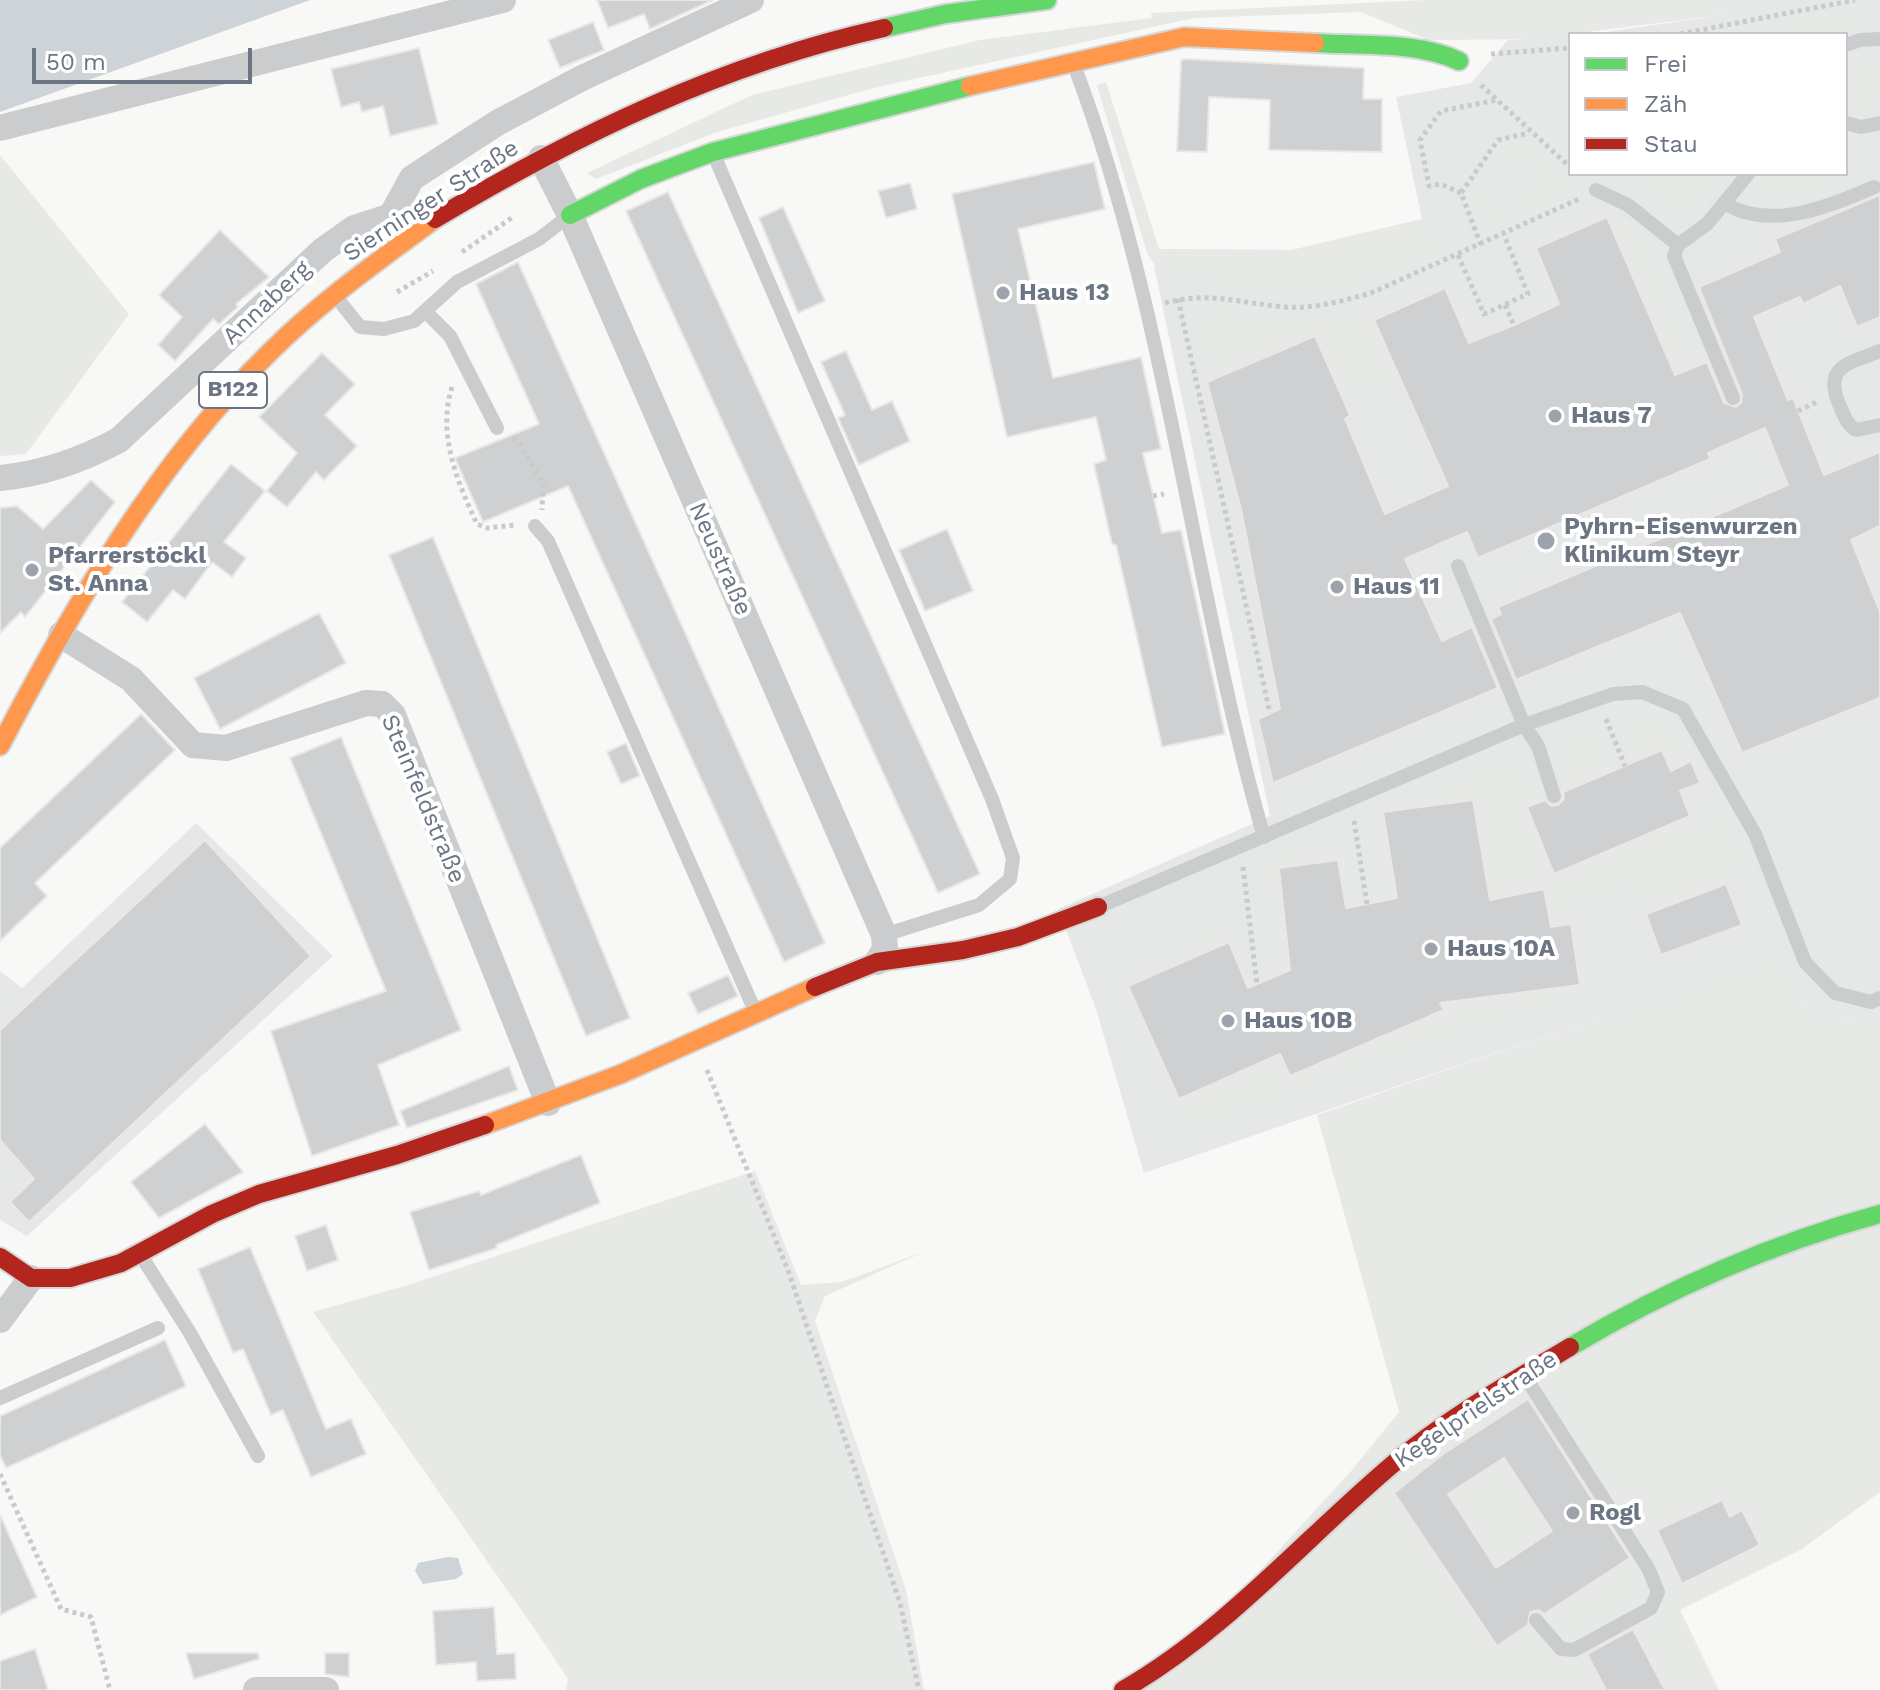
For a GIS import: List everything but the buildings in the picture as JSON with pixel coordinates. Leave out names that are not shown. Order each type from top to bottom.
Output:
[{"type":"street","points":[[0,128],[503,0]]},
{"type":"street","points":[[408,238],[391,216],[412,178],[497,123],[582,78],[751,0]]},
{"type":"street","name":"Sierninger Straße","points":[[0,746],[61,635],[122,535],[176,458],[272,349],[334,294],[408,238],[541,158],[675,94],[828,40],[935,17],[1047,0]]},
{"type":"street","points":[[570,215],[641,179],[713,152],[954,90],[1074,65],[1184,37],[1408,48],[1459,61]]},
{"type":"street","name":"Neustraße","points":[[541,158],[570,215],[884,935]]},
{"type":"street","name":"Annaberg","points":[[0,478],[65,464],[119,440],[323,250],[354,228],[391,216]]},
{"type":"street","name":"Steinfeldstraße","points":[[61,635],[131,679],[193,745],[226,748],[366,703],[382,704],[393,715],[548,1103]]},
{"type":"street","points":[[0,1257],[31,1278],[70,1278],[140,1254],[212,1214],[259,1194],[397,1155],[548,1103],[877,962],[963,950],[1018,937],[1098,907]]},
{"type":"street","points":[[877,962],[885,949],[884,935]]},
{"type":"street","name":"Kegelprielstraße","points":[[1123,1690],[1160,1668],[1209,1630],[1395,1463],[1524,1375],[1619,1318],[1691,1281],[1777,1246],[1880,1214]]},
{"type":"street","points":[[0,1320],[31,1278]]},
{"type":"street","points":[[256,1690],[326,1690]]},
{"type":"lane","points":[[1848,45],[1880,39]]},
{"type":"lane","points":[[1074,65],[1095,120],[1145,309],[1264,837]]},
{"type":"lane","points":[[1848,124],[1861,127],[1880,123]]},
{"type":"lane","points":[[713,152],[992,799],[1013,858],[1010,879],[979,905],[884,935]]},
{"type":"lane","points":[[1733,398],[1676,266],[1678,245],[1707,224],[1747,176]]},
{"type":"lane","points":[[1726,204],[1750,214],[1799,213],[1844,200],[1874,187]]},
{"type":"lane","points":[[1596,190],[1628,205],[1678,245]]},
{"type":"lane","points":[[334,294],[360,327],[384,329],[414,321],[427,313],[457,282],[530,245],[570,215]]},
{"type":"lane","points":[[427,313],[450,336],[497,428]]},
{"type":"lane","points":[[1880,351],[1840,368],[1833,377],[1832,386],[1848,425],[1856,430],[1880,425]]},
{"type":"lane","points":[[535,526],[548,541],[755,1012]]},
{"type":"lane","points":[[1458,566],[1524,725],[1538,746],[1554,796]]},
{"type":"lane","points":[[1098,907],[1524,725],[1598,700],[1642,692],[1683,709],[1755,834],[1805,962],[1835,993],[1871,1002],[1880,998]]},
{"type":"lane","points":[[140,1254],[190,1333],[258,1456]]},
{"type":"lane","points":[[0,1398],[158,1328]]},
{"type":"lane","points":[[1524,1375],[1648,1568],[1658,1592],[1651,1608],[1574,1650],[1561,1649],[1536,1620]]},
{"type":"path","points":[[1690,32],[1855,0]]},
{"type":"path","points":[[1459,61],[1501,52],[1568,48]]},
{"type":"path","points":[[1459,61],[1530,133],[1568,165]]},
{"type":"path","points":[[1481,245],[1461,193],[1441,184],[1429,186],[1420,140],[1441,111],[1498,100]]},
{"type":"path","points":[[1461,193],[1498,140],[1530,133]]},
{"type":"path","points":[[1145,309],[1178,299],[1226,296],[1284,307],[1319,305],[1371,293],[1504,235],[1596,190]]},
{"type":"path","points":[[1458,255],[1484,314],[1505,305],[1528,294],[1504,235]]},
{"type":"path","points":[[1178,299],[1270,713]]},
{"type":"path","points":[[1505,305],[1514,325]]},
{"type":"path","points":[[468,368],[454,382],[445,411],[454,472],[477,524],[487,528],[535,526],[545,504],[543,484],[519,442],[497,428]]},
{"type":"path","points":[[1598,700],[1625,766]]},
{"type":"path","points":[[1350,800],[1367,904]]},
{"type":"path","points":[[1240,847],[1257,984]]},
{"type":"path","points":[[694,1039],[789,1273],[900,1603],[919,1690]]},
{"type":"path","points":[[0,1474],[61,1609],[91,1617],[110,1690]]},
{"type":"shaded area","points":[[0,0],[310,0],[0,112]]},
{"type":"shaded area","points":[[1427,0],[1799,0],[1724,15],[1568,32],[1568,37],[1555,39],[1429,40],[1361,12],[1194,18],[873,88],[717,132],[596,179],[587,173],[752,95],[980,40],[1152,18],[1151,13]]},
{"type":"shaded area","name":"Pyhrn-Eisenwurzen Klinikum Steyr","points":[[1791,0],[1880,0],[1880,1016],[1866,1021],[1833,1016],[1808,1004],[1782,954],[1144,1173],[1096,1009],[1058,909],[1270,816],[1154,266],[1158,249],[1292,250],[1422,219],[1396,97],[1471,83],[1508,40],[1568,37],[1568,176],[1848,176],[1848,32],[1605,32],[1724,15]]},
{"type":"shaded area","points":[[1880,0],[1880,29],[1848,33],[1710,32]]},
{"type":"shaded area","points":[[1862,49],[1880,50],[1880,110],[1869,114],[1848,109],[1848,56]]},
{"type":"shaded area","points":[[1484,69],[1568,150],[1568,162],[1477,77]]},
{"type":"shaded area","points":[[1106,82],[1159,249],[1292,250],[1422,219],[1426,230],[1466,221],[1475,242],[1382,282],[1308,300],[1274,299],[1179,280],[1161,270],[1147,253],[1097,85]]},
{"type":"shaded area","points":[[1848,136],[1864,142],[1878,171],[1853,186],[1809,202],[1762,205],[1750,197],[1749,185],[1756,176],[1848,176]]},
{"type":"shaded area","points":[[1531,140],[1569,178],[1572,187],[1570,195],[1563,203],[1482,238],[1472,218],[1467,190],[1479,175],[1488,172],[1499,179],[1493,189],[1509,200],[1527,174],[1511,164],[1504,172],[1493,165],[1492,155],[1502,143]]},
{"type":"shaded area","points":[[0,155],[129,314],[26,454],[0,456]]},
{"type":"shaded area","points":[[1643,176],[1731,176],[1710,202],[1690,216],[1668,214],[1636,196]]},
{"type":"shaded area","points":[[1597,204],[1618,213],[1635,226],[1661,264],[1695,351],[1686,356],[1691,368],[1675,375],[1607,217],[1518,254],[1511,238],[1584,205]]},
{"type":"shaded area","points":[[1455,262],[1462,278],[1386,310],[1380,293]]},
{"type":"shaded area","points":[[1544,269],[1569,327],[1550,335],[1536,299],[1543,287],[1538,272]]},
{"type":"shaded area","points":[[1368,299],[1401,380],[1344,404],[1314,336],[1207,382],[1194,328],[1209,306],[1229,303],[1301,312]]},
{"type":"shaded area","points":[[1465,307],[1476,327],[1488,326],[1479,365],[1454,312]]},
{"type":"shaded area","points":[[1880,526],[1880,576],[1875,563],[1861,568],[1851,540]]},
{"type":"shaded area","points":[[1641,703],[1666,712],[1675,720],[1684,730],[1710,778],[1700,783],[1691,761],[1671,771],[1662,750],[1631,763],[1610,712]]},
{"type":"shaded area","points":[[1597,717],[1619,769],[1563,792],[1549,749],[1551,739]]},
{"type":"shaded area","points":[[1519,751],[1529,757],[1542,801],[1527,808],[1554,874],[1690,816],[1694,824],[1726,810],[1732,814],[1772,915],[1764,927],[1744,875],[1646,914],[1629,894],[1580,912],[1601,980],[1580,985],[1571,925],[1551,927],[1472,904],[1487,882],[1473,800],[1383,812],[1397,898],[1380,901],[1373,813],[1388,801]]},
{"type":"shaded area","points":[[196,823],[333,956],[27,1236],[0,1220],[0,971],[22,988]]},
{"type":"shaded area","points":[[1293,839],[1302,861],[1344,845],[1357,906],[1346,908],[1338,860],[1279,868],[1290,970],[1268,979],[1266,920],[1259,916],[1269,911],[1264,887],[1255,883],[1252,855]]},
{"type":"shaded area","points":[[1229,871],[1231,875],[1219,881],[1229,942],[1202,954],[1193,930],[1213,922],[1202,890],[1182,897],[1181,894]]},
{"type":"shaded area","points":[[1782,953],[1808,1004],[1852,1019],[1880,1016],[1880,1492],[1802,1549],[1680,1610],[1719,1690],[1130,1690],[1234,1599],[1352,1470],[1399,1412],[1317,1115]]},
{"type":"shaded area","points":[[1157,974],[1129,987],[1179,1099],[1280,1054],[1290,1076],[1443,1010],[1439,1000],[1580,985],[1584,999],[1202,1130],[1185,1130],[1172,1122],[1140,1051],[1128,1014],[1122,975]]},
{"type":"shaded area","points":[[755,1171],[801,1285],[842,1282],[926,1251],[825,1296],[815,1321],[906,1590],[924,1690],[566,1690],[568,1679],[538,1634],[313,1312],[408,1285]]},
{"type":"shaded area","points":[[458,1558],[463,1574],[456,1579],[423,1584],[415,1571],[418,1563]]},
{"type":"traffic: fast","points":[[884,28],[945,14],[1047,0]]},
{"type":"traffic: fast","points":[[1315,43],[1407,47],[1459,61]]},
{"type":"traffic: fast","points":[[570,215],[641,179],[713,152],[970,86]]},
{"type":"traffic: fast","points":[[1570,1347],[1644,1306],[1720,1270],[1799,1239],[1880,1214]]},
{"type":"traffic: slow","points":[[970,86],[1184,37],[1315,43]]},
{"type":"traffic: slow","points":[[0,746],[88,589],[120,538],[190,441],[228,396],[289,334],[350,282],[435,219]]},
{"type":"traffic: slow","points":[[485,1125],[621,1074],[815,987]]},
{"type":"traffic: jam","points":[[435,219],[596,131],[708,82],[765,61],[884,28]]},
{"type":"traffic: jam","points":[[815,987],[877,962],[963,950],[1018,937],[1098,907]]},
{"type":"traffic: jam","points":[[0,1257],[31,1278],[70,1278],[121,1263],[212,1214],[259,1194],[397,1155],[485,1125]]},
{"type":"traffic: jam","points":[[1123,1690],[1161,1666],[1230,1612],[1413,1448],[1479,1402],[1570,1347]]},
{"type":"place","name":"Haus 13","points":[[1003,293]]},
{"type":"place","name":"Haus 7","points":[[1555,416]]},
{"type":"place","name":"Pyhrn-Eisenwurzen Klinikum Steyr","points":[[1546,541]]},
{"type":"place","name":"Pfarrerstöckl St. Anna","points":[[32,570]]},
{"type":"place","name":"Haus 11","points":[[1337,587]]},
{"type":"place","name":"Haus 10A","points":[[1431,949]]},
{"type":"place","name":"Haus 10B","points":[[1228,1021]]},
{"type":"place","name":"Rogl","points":[[1573,1513]]}]
